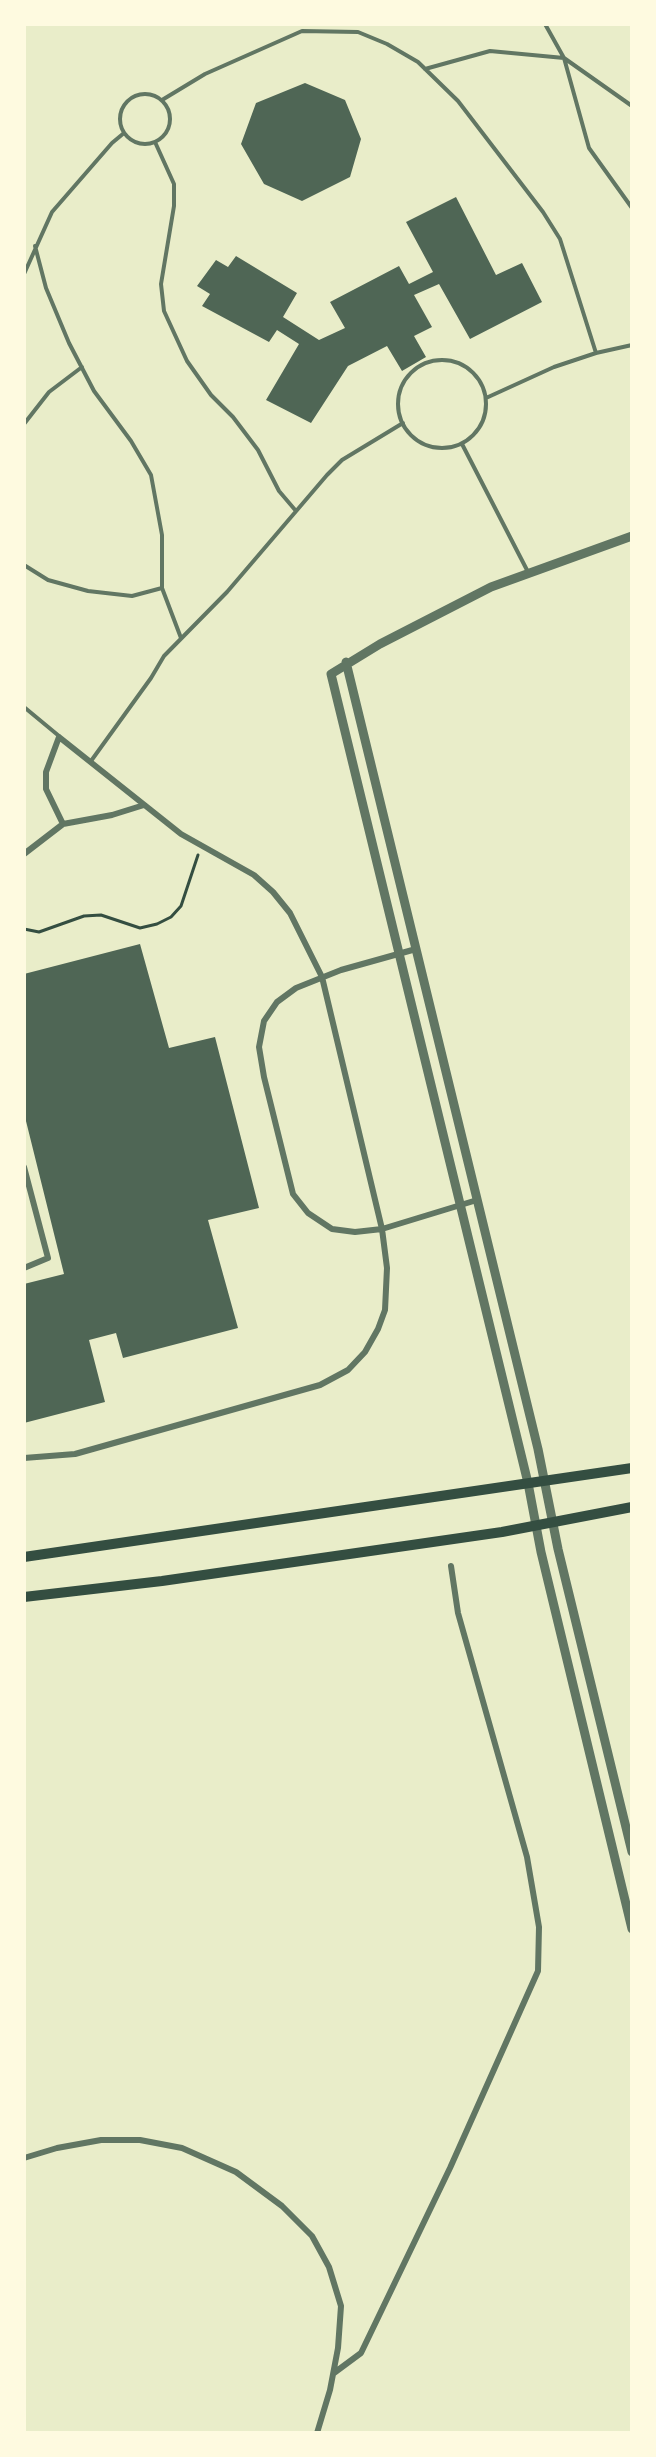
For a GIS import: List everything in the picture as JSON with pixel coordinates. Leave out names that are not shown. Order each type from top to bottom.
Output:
[{"type":"main road","points":[[24,1557],[632,1467]]},
{"type":"main road","points":[[24,1597],[162,1581],[536,1525],[632,1508]]},
{"type":"street","points":[[632,536],[528,572],[450,606],[346,662],[331,674],[528,1483],[632,1929]]},
{"type":"street","points":[[346,662],[546,1480],[553,1522],[632,1852]]},
{"type":"street","points":[[24,1458],[75,1454],[320,1385],[348,1370],[365,1352],[378,1329],[385,1310],[387,1268],[382,1229],[322,977],[290,913],[273,892],[254,875],[181,834],[59,737],[46,772],[46,789],[63,824]]},
{"type":"street","points":[[24,854],[63,824],[112,815],[144,805]]},
{"type":"street","points":[[416,949],[322,977],[290,992],[277,1002],[264,1021],[259,1047],[292,1194],[308,1213],[332,1229],[355,1232],[382,1229],[477,1200]]},
{"type":"street","points":[[24,1167],[48,1258],[24,1268]]},
{"type":"street","points":[[334,2373],[361,2353],[450,2168],[538,1971],[539,1927],[527,1857],[458,1613],[451,1566]]},
{"type":"street","points":[[24,2158],[57,2148],[101,2140],[140,2140],[182,2148],[236,2172],[282,2206],[312,2236],[329,2267],[340,2306],[334,2373],[317,2433]]},
{"type":"lane","points":[[545,24],[564,58],[590,148],[632,208]]},
{"type":"lane","points":[[162,100],[205,74],[302,31],[358,32],[387,44],[425,69],[458,101],[490,140],[560,239],[596,352]]},
{"type":"lane","points":[[425,69],[490,51],[564,58],[632,106]]},
{"type":"lane","points":[[147,93],[162,100],[170,114],[170,123],[162,138],[154,142],[138,143],[124,133],[119,118],[121,110],[131,97],[147,93]]},
{"type":"lane","points":[[24,274],[52,212],[112,143],[124,133]]},
{"type":"lane","points":[[154,142],[174,184],[174,206],[161,284],[164,311],[187,361],[211,395],[234,417],[258,450],[279,491],[296,511]]},
{"type":"lane","points":[[35,246],[46,288],[94,391],[131,441],[152,475],[162,535],[162,588],[181,638]]},
{"type":"lane","points":[[485,398],[554,367],[596,352],[632,345]]},
{"type":"lane","points":[[451,360],[470,369],[480,379],[486,392],[485,398],[487,407],[483,422],[474,435],[462,444],[448,448],[432,447],[418,441],[403,423],[398,404],[400,390],[406,377],[417,367],[430,361],[451,360]]},
{"type":"lane","points":[[24,424],[50,392],[82,367]]},
{"type":"lane","points":[[91,761],[151,678],[164,656],[227,592],[342,459],[403,423]]},
{"type":"lane","points":[[462,444],[528,572]]},
{"type":"lane","points":[[24,565],[48,580],[88,591],[132,596],[162,588]]},
{"type":"lane","points":[[24,707],[59,737]]},
{"type":"path","points":[[24,929],[39,932],[54,929],[84,916],[101,915],[140,928],[157,924],[171,917],[181,906],[201,845]]},
{"type":"building","points":[[305,83],[345,100],[361,139],[350,177],[302,201],[264,184],[241,144],[256,103]]},
{"type":"building","points":[[456,197],[496,275],[522,263],[542,302],[470,339],[439,284],[414,295],[432,327],[414,336],[426,357],[402,371],[387,346],[348,366],[311,423],[266,400],[299,344],[277,330],[269,342],[202,306],[210,294],[197,286],[216,260],[228,267],[236,256],[297,293],[283,317],[319,340],[345,328],[330,302],[399,266],[409,284],[433,272],[406,222]]},
{"type":"building","points":[[140,944],[169,1048],[215,1037],[259,1208],[208,1220],[238,1328],[123,1358],[116,1333],[89,1340],[105,1402],[24,1423],[24,1284],[64,1274],[24,1113],[24,974]]}]
